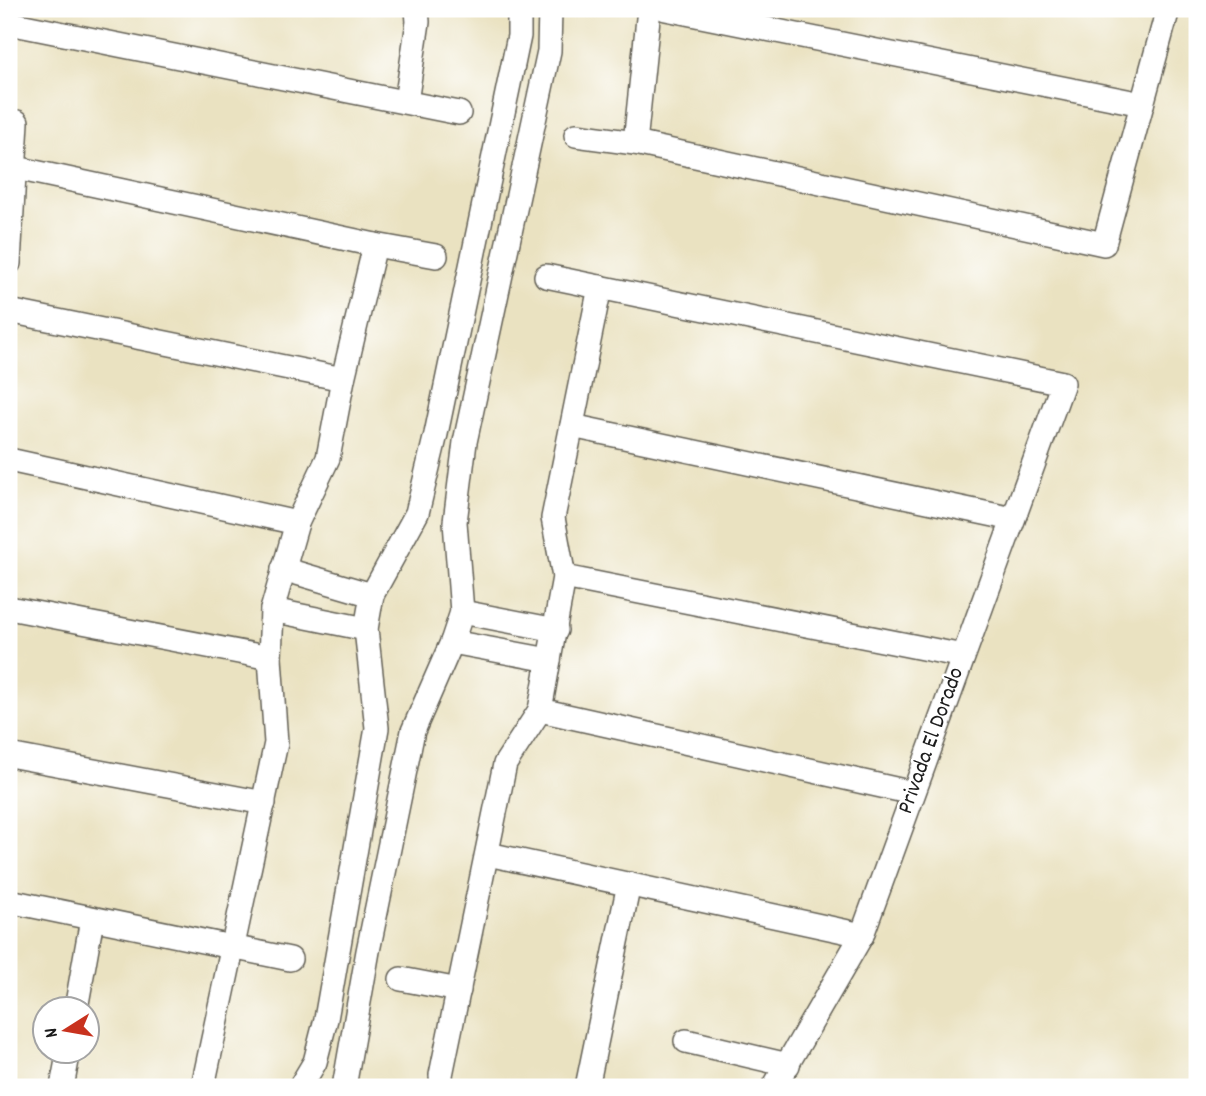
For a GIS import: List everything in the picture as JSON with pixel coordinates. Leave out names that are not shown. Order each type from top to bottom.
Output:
[{"type":"street","points":[[406,102],[418,22],[417,9]]},
{"type":"street","points":[[300,1087],[315,1062],[326,1019],[377,728],[366,629],[372,595],[417,513],[519,36],[519,9]]},
{"type":"street","points":[[344,1087],[368,951],[413,731],[452,642],[462,612],[455,523],[465,442],[549,51],[550,9]]},
{"type":"street","points":[[635,143],[649,9]]},
{"type":"street","points":[[666,9],[1142,104]]},
{"type":"street","points":[[576,135],[635,143],[1104,244],[1168,9]]},
{"type":"street","points":[[9,23],[459,113]]},
{"type":"street","points":[[9,263],[17,122]]},
{"type":"street","points":[[16,168],[374,246],[436,256]]},
{"type":"street","points":[[203,1086],[276,743],[271,658],[272,610],[297,523],[328,458],[374,246]]},
{"type":"street","points":[[442,1087],[441,1075],[505,764],[540,710],[564,577],[553,518],[600,288],[546,276]]},
{"type":"street","name":"Privada El Dorado","points":[[600,288],[1063,383],[862,935],[774,1087]]},
{"type":"street","points":[[9,311],[343,379]]},
{"type":"street","points":[[572,426],[1013,519]]},
{"type":"street","points":[[436,434],[465,442]]},
{"type":"street","points":[[9,460],[297,523]]},
{"type":"street","points":[[282,569],[372,595]]},
{"type":"street","points":[[564,577],[963,656]]},
{"type":"street","points":[[9,608],[271,658]]},
{"type":"street","points":[[272,610],[366,629]]},
{"type":"street","points":[[462,612],[556,630]]},
{"type":"street","points":[[452,642],[550,660]]},
{"type":"street","points":[[540,710],[913,793]]},
{"type":"street","points":[[9,755],[264,803]]},
{"type":"street","points":[[366,799],[398,807]]},
{"type":"street","points":[[488,854],[862,935]]},
{"type":"street","points":[[587,1087],[629,884]]},
{"type":"street","points":[[9,901],[290,959]]},
{"type":"street","points":[[78,995],[92,919]]},
{"type":"street","points":[[338,943],[368,951]]},
{"type":"street","points":[[401,979],[459,990]]},
{"type":"street","points":[[686,1041],[788,1065]]},
{"type":"street","points":[[62,1087],[66,1064]]}]
